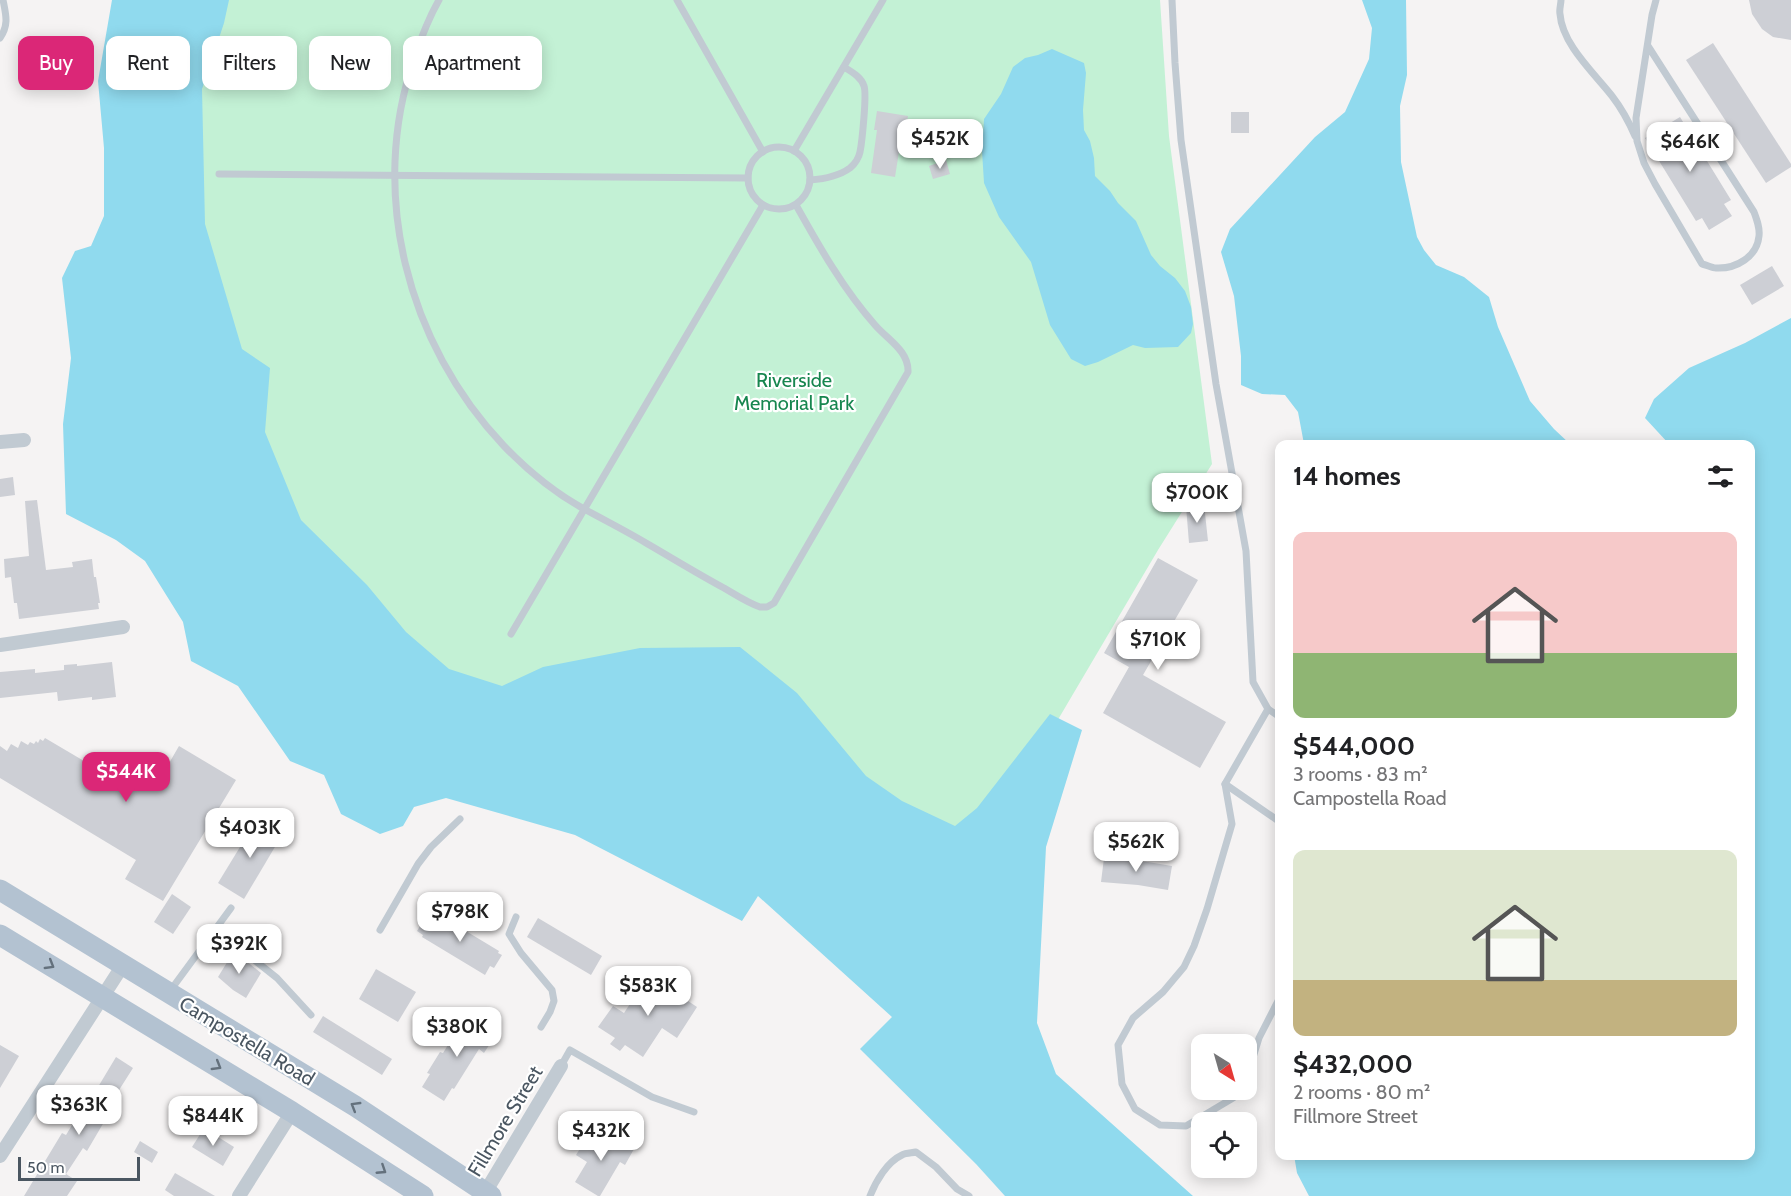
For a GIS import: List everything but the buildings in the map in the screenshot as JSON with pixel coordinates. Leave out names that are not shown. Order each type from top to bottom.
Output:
[{"type":"main road","name":"Campostella Road","points":[[0,890],[381,1122],[486,1194]]},
{"type":"main road","name":"Campostella Road","points":[[0,935],[292,1112],[423,1196]]},
{"type":"street","points":[[0,442],[24,440]]},
{"type":"street","points":[[0,645],[123,627]]},
{"type":"street","points":[[0,1156],[123,965]]},
{"type":"street","name":"Fillmore Street","points":[[486,1194],[561,1066]]},
{"type":"street","points":[[239,1196],[292,1112]]},
{"type":"lane","points":[[0,38],[5,30],[7,18],[3,0]]},
{"type":"lane","points":[[438,0],[425,27],[400,108],[394,176],[399,233],[407,274],[419,312],[435,348],[454,382],[480,420],[505,447],[561,495],[756,606],[767,607],[774,603],[908,372],[909,365],[906,356],[875,326],[856,302],[824,254],[796,205]]},
{"type":"lane","points":[[677,0],[763,152]]},
{"type":"lane","points":[[795,151],[883,0]]},
{"type":"lane","points":[[1172,0],[1181,140],[1216,384],[1246,551],[1253,682],[1268,709],[1275,714]]},
{"type":"lane","points":[[1561,0],[1560,14],[1566,35],[1580,58],[1628,120],[1644,163],[1702,264],[1716,268],[1732,266],[1745,261],[1754,251],[1759,237],[1754,213],[1648,45]]},
{"type":"lane","points":[[1637,141],[1636,118],[1656,0]]},
{"type":"lane","points":[[810,180],[820,180],[852,167],[860,151],[866,94],[864,83],[844,67]]},
{"type":"lane","points":[[779,147],[795,151],[810,171],[808,190],[796,205],[779,209],[763,205],[750,189],[748,178],[755,158],[763,152],[779,147]]},
{"type":"lane","points":[[219,174],[748,178]]},
{"type":"lane","points":[[511,634],[763,205]]},
{"type":"lane","points":[[1230,1100],[1186,1126],[1160,1125],[1135,1109],[1122,1084],[1118,1045],[1133,1018],[1163,992],[1184,968],[1194,946],[1232,824],[1225,784],[1268,709]]},
{"type":"lane","points":[[1225,784],[1275,819]]},
{"type":"lane","points":[[380,930],[418,864],[431,847],[460,819]]},
{"type":"lane","points":[[168,992],[231,908]]},
{"type":"lane","points":[[516,917],[509,934],[521,953],[552,990],[554,1001],[541,1027]]},
{"type":"lane","points":[[238,947],[278,978],[311,1015]]},
{"type":"lane","points":[[1257,1044],[1275,1007]]},
{"type":"lane","points":[[561,1066],[570,1050],[652,1097],[694,1112]]},
{"type":"lane","points":[[870,1196],[886,1168],[902,1155],[916,1152],[936,1167],[957,1189],[969,1196]]},
{"type":"green space","name":"Riverside Memorial Park","points":[[210,0],[1160,0],[1169,136],[1212,464],[1158,550],[931,935],[464,709],[318,567],[186,254],[202,85],[202,90],[297,90],[297,36],[207,36]]},
{"type":"water","points":[[112,0],[229,0],[220,36],[202,36],[205,224],[242,349],[270,368],[265,432],[301,520],[367,585],[406,632],[449,669],[502,686],[543,667],[640,648],[740,647],[797,693],[866,776],[902,801],[955,826],[977,808],[1050,714],[1082,730],[1046,847],[1037,1023],[1056,1074],[1193,1196],[1005,1196],[976,1164],[860,1049],[892,1017],[758,896],[742,921],[575,835],[446,798],[414,807],[403,826],[380,834],[341,814],[324,775],[290,761],[238,686],[191,661],[183,622],[145,561],[116,540],[66,514],[63,424],[71,358],[62,278],[75,251],[91,246],[104,216],[104,148],[98,81]]},
{"type":"water","points":[[1362,0],[1406,0],[1407,75],[1400,106],[1401,162],[1417,237],[1436,265],[1464,277],[1489,297],[1498,327],[1530,401],[1566,440],[1303,440],[1298,412],[1285,395],[1262,394],[1241,385],[1241,356],[1234,296],[1221,252],[1230,229],[1315,137],[1345,112],[1369,59],[1372,28]]},
{"type":"water","points":[[1052,49],[1084,63],[1086,73],[1084,130],[1090,141],[1095,176],[1136,221],[1151,255],[1185,291],[1191,307],[1193,324],[1191,333],[1178,347],[1145,348],[1133,345],[1085,366],[1071,359],[1050,325],[1031,262],[999,217],[984,183],[982,151],[984,119],[1001,94],[1013,67],[1025,58]]},
{"type":"water","points":[[1791,318],[1791,1196],[1309,1196],[1297,1173],[1295,1160],[1755,1160],[1755,440],[1665,440],[1645,418],[1654,399],[1689,368],[1745,343]]}]
